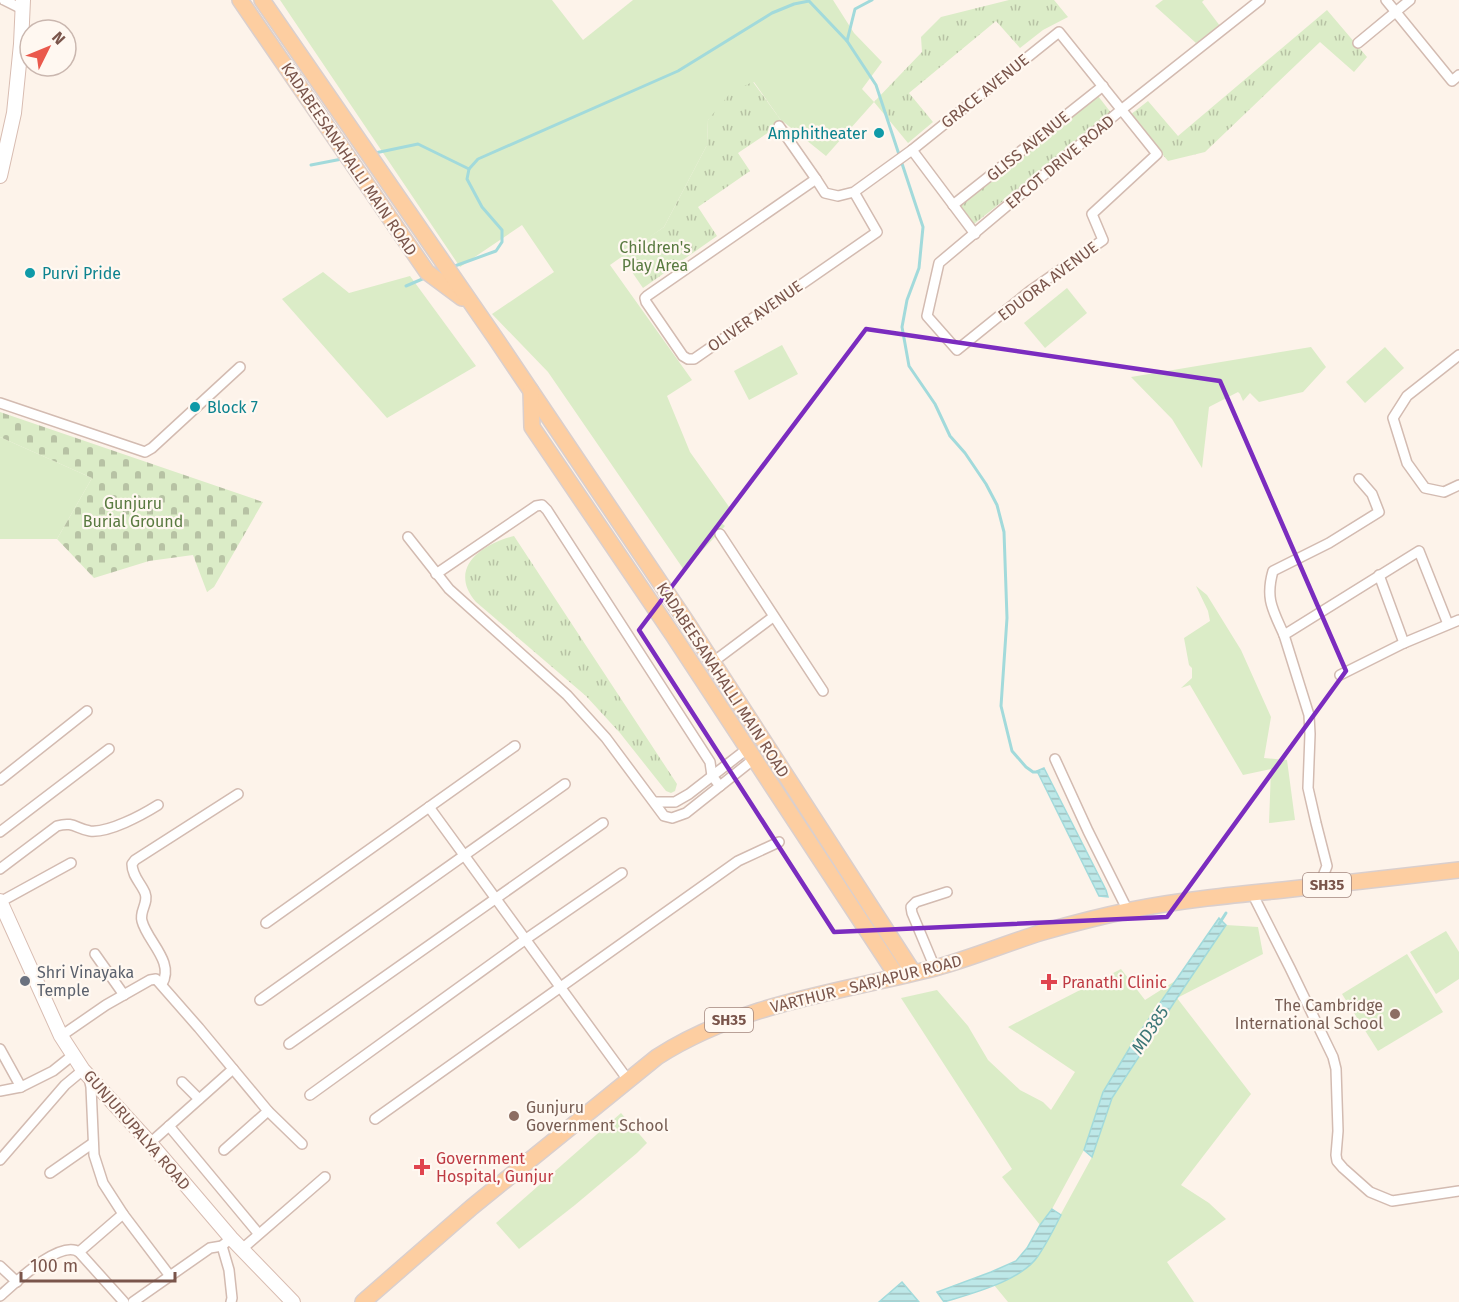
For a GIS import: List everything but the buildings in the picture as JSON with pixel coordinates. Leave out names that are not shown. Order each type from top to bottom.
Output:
[{"type":"main road","name":"KADABEESANAHALLI MAIN ROAD","points":[[240,0],[427,272],[472,305]]},
{"type":"main road","name":"KADABEESANAHALLI MAIN ROAD","points":[[262,0],[531,391],[712,662],[905,974]]},
{"type":"main road","name":"KADABEESANAHALLI MAIN ROAD","points":[[531,391],[532,427],[673,635],[750,754],[905,974]]},
{"type":"main road","name":"VARTHUR - SARJAPUR ROAD","points":[[363,1302],[472,1207],[628,1080],[668,1050],[730,1020],[800,999],[935,968],[1043,932],[1128,911],[1177,902],[1459,870]]},
{"type":"street","points":[[0,176],[14,113],[21,44],[22,4],[4,0]]},
{"type":"street","name":"EPCOT DRIVE ROAD","points":[[957,350],[927,316],[939,263],[1121,110],[1260,0]]},
{"type":"street","points":[[1386,0],[1455,78]]},
{"type":"street","points":[[1358,43],[1410,0]]},
{"type":"street","name":"GRACE AVENUE","points":[[854,192],[912,150],[1059,32],[1103,86]]},
{"type":"street","points":[[1103,86],[1121,110]]},
{"type":"street","name":"GLISS AVENUE","points":[[953,206],[1103,86]]},
{"type":"street","name":"EDUORA AVENUE","points":[[957,350],[1030,291],[1103,240],[1092,214],[1157,154],[1121,110]]},
{"type":"street","points":[[779,126],[825,193],[838,196],[854,192]]},
{"type":"street","points":[[912,150],[975,234]]},
{"type":"street","name":"OLIVER AVENUE","points":[[816,179],[645,298],[646,303],[683,356],[688,359],[694,358],[877,232],[854,192]]},
{"type":"street","points":[[1459,355],[1407,396],[1393,418],[1407,463],[1425,488],[1444,492],[1459,485]]},
{"type":"street","points":[[0,403],[145,452],[240,367]]},
{"type":"street","points":[[1319,886],[1328,866],[1308,788],[1309,715],[1284,635],[1270,602],[1269,585],[1273,571],[1329,543],[1379,512],[1372,494],[1359,479]]},
{"type":"street","points":[[436,574],[536,506],[542,505],[710,762],[712,776],[720,786]]},
{"type":"street","points":[[720,534],[823,691]]},
{"type":"street","points":[[408,537],[449,590],[567,695],[606,738],[664,816],[672,818],[686,813],[720,786],[750,754]]},
{"type":"street","points":[[1284,635],[1419,551],[1448,624]]},
{"type":"street","points":[[1379,575],[1404,643]]},
{"type":"street","points":[[712,662],[773,617]]},
{"type":"street","points":[[1340,675],[1404,643],[1459,620]]},
{"type":"street","points":[[0,780],[87,711]]},
{"type":"street","points":[[266,923],[516,746]]},
{"type":"street","points":[[0,832],[109,748]]},
{"type":"street","points":[[655,802],[675,802],[712,776],[750,754]]},
{"type":"street","points":[[1055,759],[1128,911]]},
{"type":"street","points":[[260,1000],[565,784]]},
{"type":"street","points":[[162,984],[166,970],[163,959],[142,922],[141,914],[146,894],[132,870],[132,864],[238,794]]},
{"type":"street","points":[[0,869],[57,826],[66,824],[93,831],[108,828],[140,816],[158,805]]},
{"type":"street","points":[[429,807],[628,1080]]},
{"type":"street","points":[[289,1044],[603,823]]},
{"type":"street","points":[[375,1119],[738,861],[779,842]]},
{"type":"street","points":[[0,902],[71,863]]},
{"type":"street","points":[[309,1095],[622,873]]},
{"type":"street","points":[[935,968],[911,907],[916,902],[947,892]]},
{"type":"street","points":[[1252,893],[1333,1057],[1336,1069],[1337,1161],[1370,1191],[1392,1201],[1459,1191]]},
{"type":"street","name":"GUNJURUPALYA ROAD","points":[[0,902],[61,1036],[86,1074],[150,1143],[227,1242],[242,1249],[293,1302]]},
{"type":"street","points":[[95,954],[124,994]]},
{"type":"street","points":[[61,1036],[124,994],[156,979],[268,1110],[302,1144]]},
{"type":"street","points":[[0,1049],[21,1087]]},
{"type":"street","points":[[0,1091],[21,1087],[53,1071],[73,1055]]},
{"type":"street","points":[[150,1143],[232,1069]]},
{"type":"street","points":[[53,1071],[65,1085]]},
{"type":"street","points":[[0,1160],[65,1085],[86,1074],[91,1086],[94,1155],[103,1183],[123,1214],[170,1276]]},
{"type":"street","points":[[182,1082],[199,1099]]},
{"type":"street","points":[[224,1150],[268,1110]]},
{"type":"street","points":[[169,1126],[258,1233]]},
{"type":"street","points":[[50,1173],[93,1143]]},
{"type":"street","points":[[242,1249],[325,1177]]},
{"type":"street","points":[[80,1252],[123,1214]]},
{"type":"street","points":[[133,1302],[210,1248],[227,1242],[231,1302]]},
{"type":"street","points":[[0,1296],[35,1265],[67,1249],[74,1248],[124,1302]]},
{"type":"street","points":[[0,1266],[17,1282]]},
{"type":"highlighted area","points":[[866,329],[1220,381],[1346,671],[1167,917],[834,932],[639,630]]},
{"type":"green space","points":[[280,0],[552,0],[583,40],[633,0],[833,0],[854,33],[882,62],[862,89],[874,102],[826,156],[780,119],[754,82],[708,120],[707,145],[664,227],[610,265],[692,380],[667,396],[690,452],[732,511],[720,522],[725,526],[684,570],[548,372],[492,314],[554,272],[522,225],[460,267]]},
{"type":"green space","points":[[1009,0],[1054,0],[1068,17],[1043,30],[1020,48],[996,21],[909,93],[933,122],[908,143],[874,102],[922,52],[921,37],[941,17]]},
{"type":"green space","points":[[1163,0],[1204,0],[1202,2],[1220,26],[1196,43],[1155,6]]},
{"type":"green space","points":[[1327,10],[1367,57],[1354,72],[1320,42],[1205,152],[1168,161],[1130,115],[1148,101],[1178,136]]},
{"type":"green space","name":"Children's Play Area","points":[[753,82],[784,122],[738,153],[750,171],[698,207],[717,236],[643,288],[621,256],[664,227],[707,145],[708,120],[732,91]]},
{"type":"green space","points":[[1098,96],[1112,114],[974,224],[960,206]]},
{"type":"green space","points":[[323,272],[349,293],[410,276],[476,366],[387,418],[282,299]]},
{"type":"green space","points":[[1067,288],[1087,313],[1045,348],[1024,323]]},
{"type":"green space","points":[[782,345],[798,374],[749,400],[734,371]]},
{"type":"green space","points":[[1311,347],[1326,367],[1303,392],[1259,402],[1250,393],[1243,401],[1238,392],[1209,407],[1202,468],[1172,419],[1131,377]]},
{"type":"green space","points":[[1385,347],[1404,368],[1365,403],[1346,382]]},
{"type":"green space","name":"Gunjuru Burial Ground","points":[[0,412],[263,502],[214,587],[207,592],[193,555],[149,561],[94,578],[57,539],[92,478],[0,437]]},
{"type":"green space","points":[[0,437],[92,478],[57,539],[0,539]]},
{"type":"green space","points":[[514,536],[677,784],[675,791],[671,793],[666,791],[620,733],[586,696],[476,602],[468,590],[465,578],[472,559],[490,545]]},
{"type":"green space","points":[[1196,586],[1207,595],[1241,650],[1271,717],[1264,758],[1287,760],[1295,820],[1269,823],[1271,769],[1243,775],[1190,685],[1181,688],[1192,678],[1192,668],[1189,665],[1184,638],[1210,621],[1208,611]]},
{"type":"green space","points":[[1226,925],[1258,927],[1263,954],[1177,998]]},
{"type":"green space","points":[[1446,931],[1459,952],[1459,979],[1436,994],[1410,952]]},
{"type":"green space","points":[[1407,954],[1443,1012],[1378,1051],[1342,994]]},
{"type":"green space","points":[[1121,969],[1145,1000],[1175,981],[1135,1039],[1103,1092],[1084,1150],[1052,1209],[1040,1225],[1002,1177],[1012,1169],[901,998],[937,990],[968,1026],[988,1060],[1020,1090],[1043,1102],[1051,1110],[1075,1072],[1008,1027]]},
{"type":"green space","points":[[1177,998],[1251,1094],[1181,1185],[1209,1203],[1226,1219],[1167,1262],[1194,1302],[1008,1302],[994,1285],[1018,1273],[1038,1256],[1092,1157],[1112,1098]]},
{"type":"green space","points":[[621,1113],[647,1143],[575,1205],[519,1249],[496,1223]]},
{"type":"water","points":[[1044,768],[1108,897],[1099,896],[1037,771]]},
{"type":"water","points":[[1219,918],[1226,925],[1112,1098],[1092,1157],[1084,1150],[1103,1092],[1135,1039]]},
{"type":"water","points":[[1052,1209],[1061,1215],[1038,1256],[1030,1265],[996,1285],[944,1302],[937,1292],[1016,1261]]},
{"type":"water","points":[[902,1282],[919,1302],[879,1302]]},
{"type":"waterway","points":[[872,0],[855,9],[847,41],[876,85],[923,227],[919,268],[907,300],[902,327],[909,366],[935,404],[950,436],[965,453],[997,505],[1004,532],[1007,618],[1001,706],[1012,751],[1026,767],[1033,772],[1039,772]]},
{"type":"waterway","points":[[452,267],[496,251],[502,242],[502,230],[482,207],[467,179],[469,169],[478,159],[678,71],[772,13],[794,4],[809,1],[847,41]]},
{"type":"waterway","points":[[375,153],[418,144],[469,169]]},
{"type":"waterway","points":[[311,165],[342,159]]},
{"type":"waterway","points":[[406,286],[427,277]]},
{"type":"waterway","name":"MD385","points":[[1219,924],[1226,913]]},
{"type":"place","name":"Amphitheater","points":[[879,133]]},
{"type":"place","name":"Purvi Pride","points":[[30,273]]},
{"type":"place","name":"Block 7","points":[[195,407]]},
{"type":"place","name":"Shri Vinayaka Temple","points":[[25,981]]},
{"type":"place","name":"Pranathi Clinic","points":[[1049,982]]},
{"type":"place","name":"The Cambridge International School","points":[[1395,1014]]},
{"type":"place","name":"Gunjuru Government School","points":[[514,1116]]},
{"type":"place","name":"Government Hospital, Gunjur","points":[[422,1167]]}]
